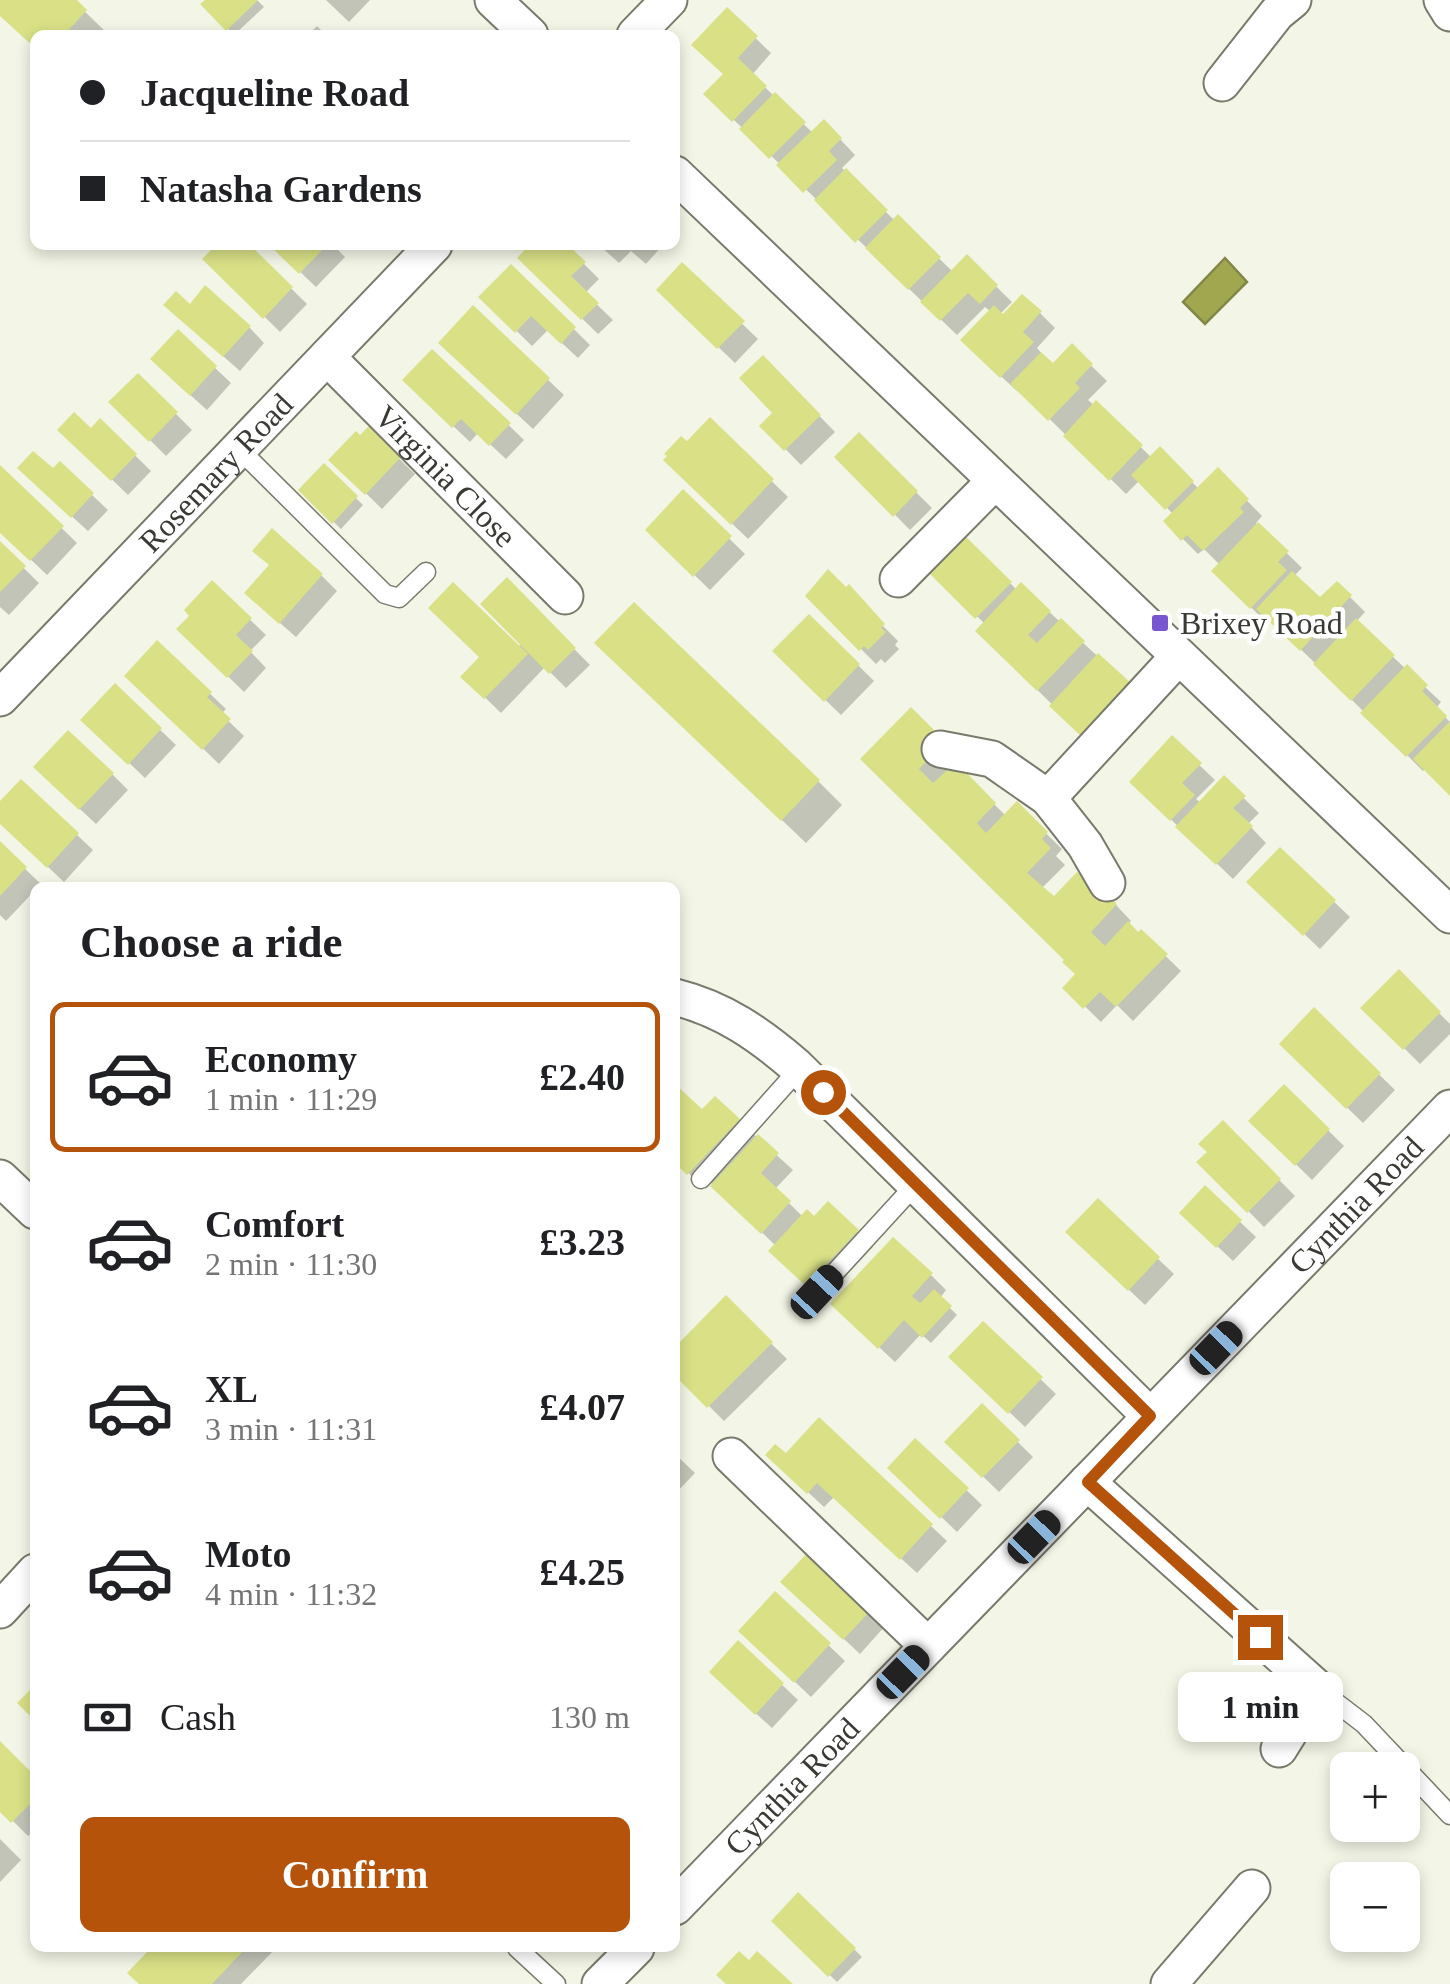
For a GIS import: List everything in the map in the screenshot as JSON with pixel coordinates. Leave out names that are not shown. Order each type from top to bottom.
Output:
[{"type":"street","points":[[493,0],[525,30]]},
{"type":"street","points":[[640,30],[669,0]]},
{"type":"street","points":[[1222,83],[1292,0]]},
{"type":"street","points":[[1442,0],[1450,13]]},
{"type":"street","points":[[680,179],[1450,915]]},
{"type":"street","name":"Rosemary Road","points":[[0,698],[429,250]]},
{"type":"street","name":"Virginia Close","points":[[326,357],[565,596]]},
{"type":"street","points":[[898,578],[996,480]]},
{"type":"street","points":[[1048,798],[1179,656]]},
{"type":"street","points":[[940,749],[992,759],[1048,798],[1107,883]]},
{"type":"street","points":[[680,997],[747,1026],[800,1070],[1150,1416]]},
{"type":"street","name":"Cynthia Road","points":[[680,1902],[1450,1108]]},
{"type":"street","points":[[0,1178],[30,1207]]},
{"type":"street","points":[[731,1456],[928,1646]]},
{"type":"street","points":[[1088,1482],[1317,1688],[1280,1749]]},
{"type":"street","points":[[0,1610],[30,1577]]},
{"type":"street","points":[[1169,1984],[1252,1888]]},
{"type":"street","points":[[600,1984],[632,1952]]},
{"type":"lane","points":[[239,449],[385,594],[400,598],[426,572]]},
{"type":"lane","points":[[701,1178],[800,1070]]},
{"type":"lane","points":[[817,1292],[916,1184]]},
{"type":"lane","points":[[1317,1688],[1364,1724],[1450,1815]]},
{"type":"lane","points":[[522,1952],[556,1984]]},
{"type":"shaded area","points":[[1225,258],[1247,282],[1205,324],[1183,302]]},
{"type":"building","points":[[0,0],[77,0],[87,10],[69,30],[30,30],[30,43],[0,16]]},
{"type":"building","points":[[205,0],[258,0],[227,30],[200,4]]},
{"type":"building","points":[[727,7],[758,36],[738,58],[767,86],[732,122],[703,94],[723,74],[691,45]]},
{"type":"building","points":[[775,92],[806,122],[769,159],[739,129]]},
{"type":"building","points":[[824,119],[842,138],[829,151],[837,160],[803,193],[776,165]]},
{"type":"building","points":[[846,168],[888,210],[855,243],[814,200]]},
{"type":"building","points":[[898,214],[941,257],[908,290],[865,248]]},
{"type":"building","points":[[211,250],[255,250],[293,287],[263,319],[202,259]]},
{"type":"building","points":[[274,250],[322,250],[299,274]]},
{"type":"building","points":[[524,250],[573,250],[586,262],[571,276],[599,303],[581,320],[517,258]]},
{"type":"building","points":[[967,254],[998,285],[980,304],[968,293],[940,321],[920,302]]},
{"type":"building","points":[[682,262],[745,321],[717,349],[656,290]]},
{"type":"building","points":[[511,264],[576,327],[561,344],[531,316],[515,333],[478,297]]},
{"type":"building","points":[[205,285],[251,326],[223,357],[163,305],[176,291],[190,304]]},
{"type":"building","points":[[1022,294],[1042,311],[1023,332],[1034,342],[1000,378],[960,340],[994,305],[1003,314]]},
{"type":"building","points":[[473,305],[550,378],[516,415],[438,343]]},
{"type":"building","points":[[178,329],[217,366],[190,396],[150,359]]},
{"type":"building","points":[[1072,343],[1093,364],[1075,383],[1080,388],[1048,421],[1010,384],[1041,352],[1053,363]]},
{"type":"building","points":[[432,349],[511,423],[489,446],[461,419],[452,428],[402,380]]},
{"type":"building","points":[[763,355],[821,415],[784,451],[759,426],[772,413],[739,378]]},
{"type":"building","points":[[138,373],[178,412],[149,442],[108,402]]},
{"type":"building","points":[[1096,400],[1143,445],[1109,481],[1063,436]]},
{"type":"building","points":[[74,412],[91,428],[100,418],[137,454],[111,481],[57,430]]},
{"type":"building","points":[[710,417],[774,479],[731,525],[663,460],[681,436],[687,441]]},
{"type":"building","points":[[369,426],[401,457],[365,495],[328,460],[356,431],[360,435]]},
{"type":"building","points":[[859,432],[918,491],[893,517],[834,457]]},
{"type":"building","points":[[1160,446],[1194,481],[1165,510],[1131,475]]},
{"type":"building","points":[[33,451],[53,468],[60,461],[94,493],[71,518],[17,468]]},
{"type":"building","points":[[324,463],[358,496],[332,524],[298,490]]},
{"type":"building","points":[[0,465],[64,526],[30,561],[0,533]]},
{"type":"building","points":[[1218,467],[1249,499],[1240,508],[1244,512],[1203,551],[1187,535],[1181,541],[1163,521]]},
{"type":"building","points":[[683,489],[732,536],[693,577],[645,530]]},
{"type":"building","points":[[1258,522],[1289,551],[1278,562],[1287,570],[1250,609],[1211,571]]},
{"type":"building","points":[[272,528],[323,574],[279,624],[244,593],[269,565],[252,551]]},
{"type":"building","points":[[962,533],[1012,582],[975,619],[926,570]]},
{"type":"building","points":[[0,541],[26,566],[0,592]]},
{"type":"building","points":[[828,569],[846,587],[849,584],[885,624],[881,628],[886,632],[868,650],[864,646],[859,651],[805,596]]},
{"type":"building","points":[[1292,571],[1320,597],[1337,581],[1352,595],[1300,651],[1256,609]]},
{"type":"building","points":[[507,577],[576,648],[549,674],[480,604]]},
{"type":"building","points":[[212,580],[252,618],[236,635],[253,651],[227,678],[176,629],[189,616],[184,610]]},
{"type":"building","points":[[453,582],[528,654],[484,699],[460,677],[479,657],[428,608]]},
{"type":"building","points":[[1021,582],[1051,611],[1028,635],[1037,643],[1061,618],[1085,641],[1037,691],[975,631]]},
{"type":"building","points":[[634,602],[820,780],[781,821],[594,643]]},
{"type":"building","points":[[809,614],[860,664],[824,702],[772,651]]},
{"type":"building","points":[[1356,618],[1395,655],[1351,701],[1313,664]]},
{"type":"building","points":[[157,640],[212,692],[207,697],[231,719],[202,750],[124,676]]},
{"type":"building","points":[[1098,653],[1131,683],[1081,736],[1049,706]]},
{"type":"building","points":[[1407,664],[1428,685],[1422,691],[1447,716],[1406,757],[1360,713]]},
{"type":"building","points":[[115,683],[162,728],[128,765],[80,720]]},
{"type":"building","points":[[911,707],[936,732],[932,737],[941,746],[919,769],[933,783],[956,762],[996,803],[977,823],[986,833],[1017,801],[1048,832],[1042,839],[1051,848],[1027,873],[1054,896],[1077,872],[1089,882],[1091,879],[1117,904],[1091,932],[1105,946],[1128,921],[1168,954],[1116,1007],[1100,992],[1083,1009],[1062,988],[1075,974],[1064,960],[860,759]]},
{"type":"building","points":[[1450,721],[1450,796],[1413,759]]},
{"type":"building","points":[[68,730],[114,773],[79,810],[33,767]]},
{"type":"building","points":[[1172,735],[1202,763],[1182,783],[1195,795],[1170,821],[1129,782]]},
{"type":"building","points":[[1224,775],[1246,796],[1233,808],[1253,826],[1216,865],[1175,827]]},
{"type":"building","points":[[21,779],[79,833],[47,868],[0,824],[0,801]]},
{"type":"building","points":[[0,841],[27,867],[0,896]]},
{"type":"building","points":[[1280,847],[1336,900],[1303,936],[1246,882]]},
{"type":"building","points":[[1399,969],[1441,1012],[1403,1050],[1360,1008]]},
{"type":"building","points":[[1314,1007],[1381,1073],[1346,1109],[1279,1044]]},
{"type":"building","points":[[1284,1084],[1330,1129],[1295,1166],[1248,1121]]},
{"type":"building","points":[[680,1089],[702,1109],[715,1096],[740,1119],[687,1175],[680,1168]]},
{"type":"building","points":[[1223,1120],[1281,1179],[1247,1213],[1196,1162],[1207,1152],[1198,1144]]},
{"type":"building","points":[[758,1134],[779,1153],[761,1173],[791,1201],[761,1234],[710,1186]]},
{"type":"building","points":[[1205,1185],[1242,1220],[1216,1248],[1179,1213]]},
{"type":"building","points":[[1098,1198],[1160,1257],[1128,1291],[1065,1232]]},
{"type":"building","points":[[828,1201],[859,1230],[806,1286],[768,1251],[807,1209],[814,1216]]},
{"type":"building","points":[[893,1237],[933,1273],[912,1296],[920,1303],[934,1289],[952,1306],[922,1338],[904,1320],[878,1349],[830,1304]]},
{"type":"building","points":[[726,1295],[773,1342],[707,1408],[680,1381],[680,1342]]},
{"type":"building","points":[[983,1321],[1043,1377],[1008,1414],[948,1357]]},
{"type":"building","points":[[982,1403],[1020,1440],[982,1478],[944,1442]]},
{"type":"building","points":[[819,1417],[933,1524],[900,1560],[817,1483],[807,1494],[765,1455],[775,1444],[786,1453]]},
{"type":"building","points":[[915,1438],[969,1488],[940,1519],[887,1468]]},
{"type":"building","points":[[810,1550],[873,1608],[843,1640],[780,1582]]},
{"type":"building","points":[[775,1591],[831,1643],[794,1683],[738,1631]]},
{"type":"building","points":[[738,1640],[784,1683],[755,1715],[709,1672]]},
{"type":"building","points":[[30,1690],[30,1716],[17,1703]]},
{"type":"building","points":[[0,1741],[30,1771],[30,1804],[11,1823],[0,1812]]},
{"type":"building","points":[[798,1892],[856,1948],[828,1977],[771,1921]]},
{"type":"building","points":[[739,1951],[749,1960],[757,1951],[793,1984],[726,1984],[716,1975]]},
{"type":"building","points":[[147,1952],[242,1952],[212,1984],[139,1984],[127,1973]]},
{"type":"place","name":"Brixey Road","points":[[1160,623]]},
{"type":"route","points":[[823,1092],[1150,1416],[1088,1482],[1260,1637]]}]
